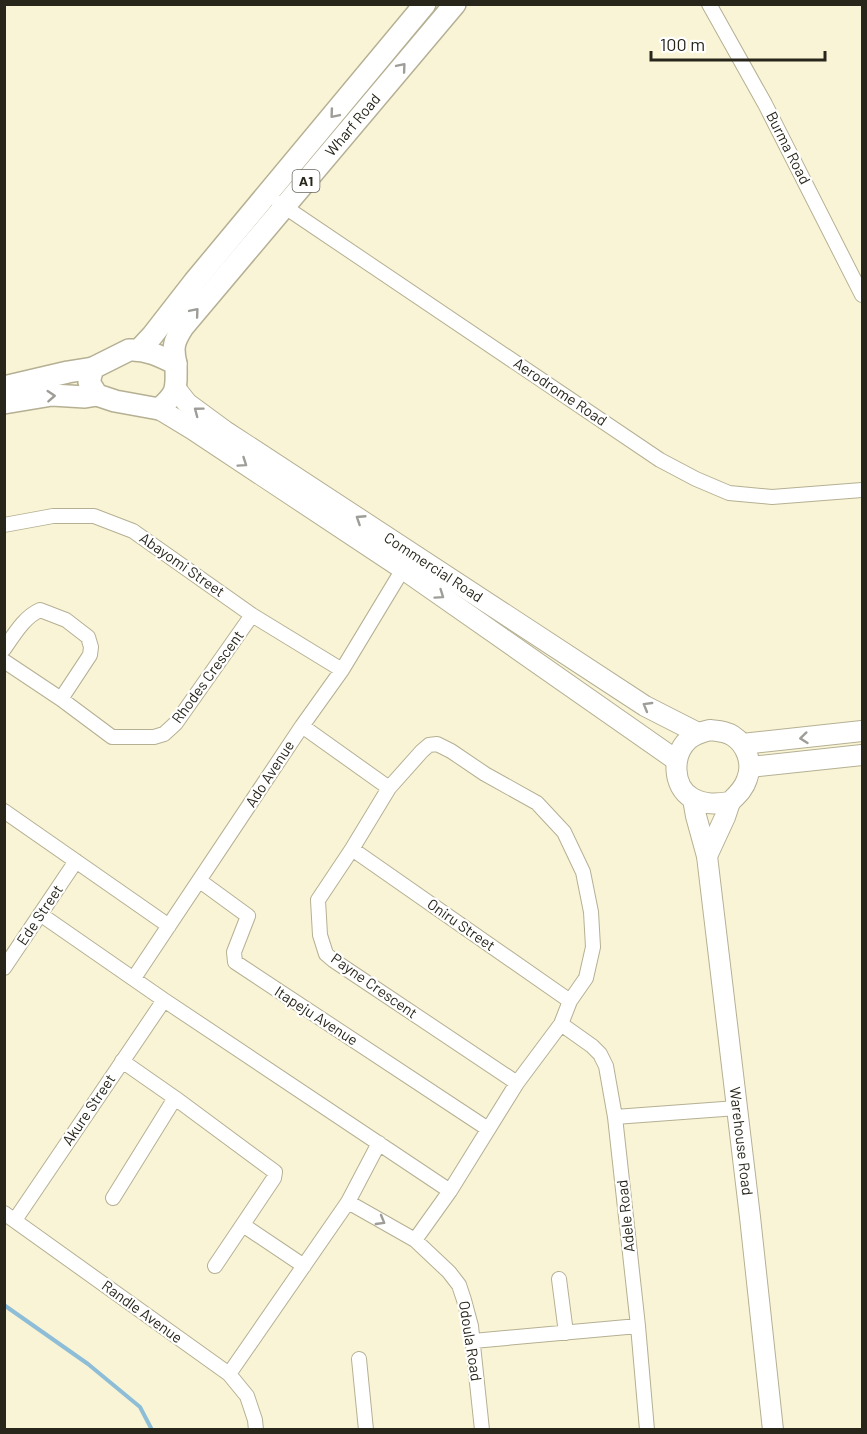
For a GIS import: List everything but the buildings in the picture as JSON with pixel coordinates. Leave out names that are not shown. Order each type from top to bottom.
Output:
[{"type":"main road","name":"Wharf Road","points":[[176,364],[173,351],[175,340],[183,327],[425,4]]},
{"type":"main road","name":"Wharf Road","points":[[139,350],[456,4]]},
{"type":"main road","points":[[4,387],[93,368],[129,350],[158,355],[176,364],[176,389],[159,409],[115,401],[97,395],[85,397],[52,395],[4,403]]},
{"type":"main road","points":[[93,368],[89,381],[97,395]]},
{"type":"main road","name":"Commercial Road","points":[[176,389],[187,402],[225,431],[645,706],[698,733]]},
{"type":"main road","name":"Commercial Road","points":[[159,409],[404,569],[676,760]]},
{"type":"main road","points":[[710,730],[722,731],[733,736],[742,744],[748,755],[750,767],[748,779],[742,790],[730,802],[708,804],[687,794],[676,772],[676,760],[688,740],[698,733],[710,730]]},
{"type":"main road","points":[[742,744],[862,731]]},
{"type":"main road","points":[[750,767],[862,755]]},
{"type":"main road","name":"Warehouse Road","points":[[693,798],[708,856],[773,1430]]},
{"type":"main road","name":"Warehouse Road","points":[[708,856],[730,802]]},
{"type":"street","name":"Burma Road","points":[[709,4],[765,104],[862,295]]},
{"type":"street","name":"Aerodrome Road","points":[[276,200],[660,460],[696,479],[729,493],[772,498],[862,490]]},
{"type":"street","name":"Abayomi Street","points":[[4,525],[52,516],[94,516],[133,531],[252,615],[342,670]]},
{"type":"street","name":"Ado Avenue","points":[[134,978],[302,726],[342,670],[404,569]]},
{"type":"street","points":[[4,649],[21,625],[34,612],[40,610],[66,620],[88,637],[91,647],[90,655],[61,699]]},
{"type":"street","name":"Rhodes Crescent","points":[[4,661],[112,737],[154,737],[164,734],[176,723],[252,615]]},
{"type":"street","points":[[302,726],[388,788]]},
{"type":"street","name":"Payne Crescent","points":[[518,1083],[333,960],[326,954],[320,935],[318,900],[352,849],[388,788],[429,745],[437,744],[451,751],[485,774],[537,803],[564,832],[583,872],[591,912],[593,947],[586,978],[570,1001]]},
{"type":"street","points":[[4,811],[169,927]]},
{"type":"street","name":"Oniru Street","points":[[352,849],[570,1001]]},
{"type":"street","name":"Ede Street","points":[[4,968],[76,861]]},
{"type":"street","name":"Itapeju Avenue","points":[[200,881],[248,916],[234,952],[235,962],[488,1129]]},
{"type":"street","points":[[40,915],[450,1191]]},
{"type":"street","name":"Akure Street","points":[[10,1216],[164,1000]]},
{"type":"street","points":[[415,1240],[450,1191],[518,1083],[561,1024],[570,1001]]},
{"type":"street","name":"Adele Road","points":[[561,1024],[592,1046],[600,1054],[606,1066],[615,1117],[647,1430]]},
{"type":"street","points":[[122,1061],[275,1172],[274,1178],[215,1266]]},
{"type":"street","points":[[113,1198],[175,1098]]},
{"type":"street","points":[[615,1117],[737,1108]]},
{"type":"street","points":[[229,1374],[348,1202],[379,1143]]},
{"type":"street","name":"Odoula Road","points":[[348,1202],[415,1240],[449,1272],[459,1285],[471,1326],[482,1430]]},
{"type":"street","name":"Randle Avenue","points":[[10,1216],[229,1374],[247,1396],[256,1430]]},
{"type":"street","points":[[243,1225],[304,1266]]},
{"type":"street","points":[[559,1279],[566,1333]]},
{"type":"street","points":[[473,1341],[638,1326]]},
{"type":"street","points":[[359,1359],[366,1430]]},
{"type":"waterway","points":[[4,1305],[88,1364],[140,1407],[152,1430]]}]
